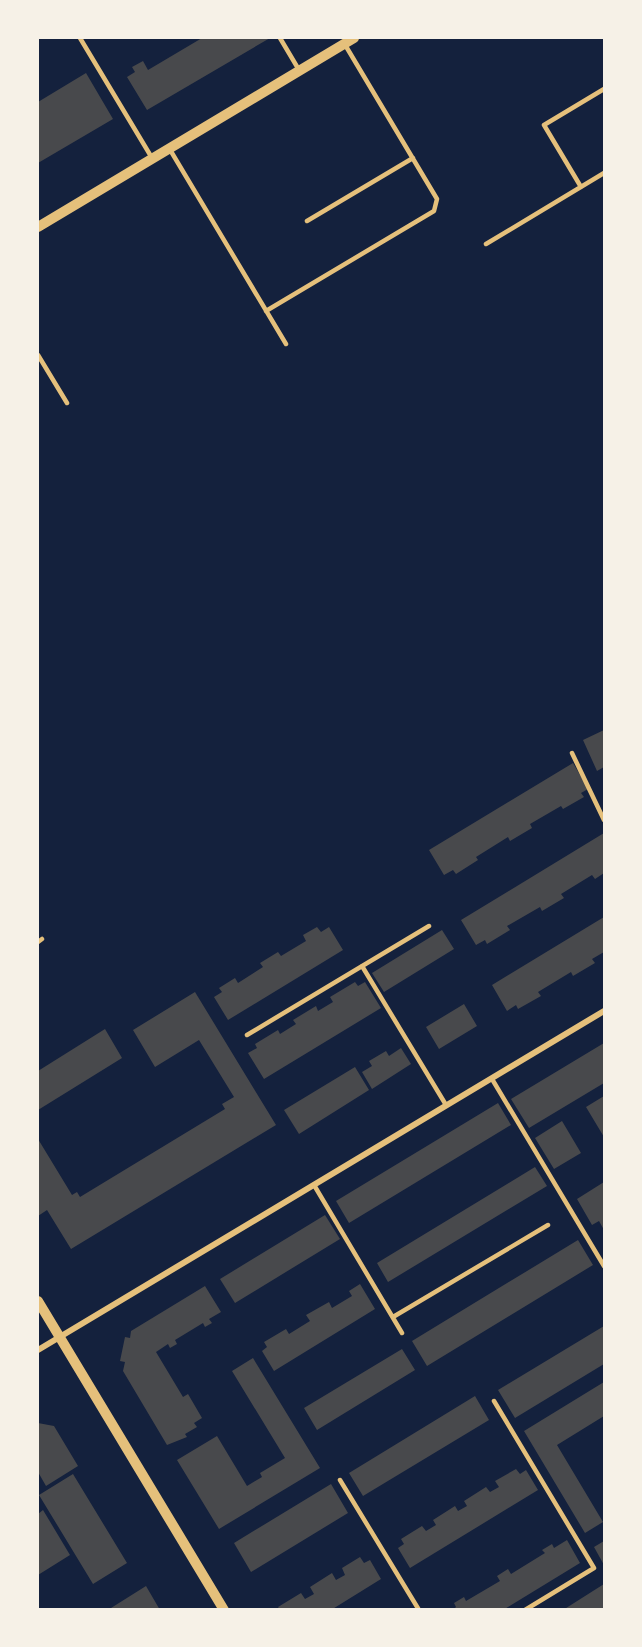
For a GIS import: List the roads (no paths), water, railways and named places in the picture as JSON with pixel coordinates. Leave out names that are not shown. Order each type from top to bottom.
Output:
[{"type":"street","points":[[38,227],[349,40]]},
{"type":"street","points":[[38,1350],[604,1011]]},
{"type":"street","points":[[38,1300],[224,1610]]},
{"type":"lane","points":[[80,38],[152,158]]},
{"type":"lane","points":[[280,38],[299,70]]},
{"type":"lane","points":[[266,311],[434,211],[437,199],[349,40]]},
{"type":"lane","points":[[581,187],[544,125],[604,89]]},
{"type":"lane","points":[[169,148],[286,344]]},
{"type":"lane","points":[[307,221],[413,158]]},
{"type":"lane","points":[[486,244],[604,173]]},
{"type":"lane","points":[[38,355],[67,403]]},
{"type":"lane","points":[[572,753],[604,820]]},
{"type":"lane","points":[[247,1035],[429,926]]},
{"type":"lane","points":[[362,966],[446,1105]]},
{"type":"lane","points":[[492,1079],[604,1266]]},
{"type":"lane","points":[[314,1185],[402,1333]]},
{"type":"lane","points":[[393,1317],[548,1225]]},
{"type":"lane","points":[[494,1401],[594,1568],[525,1610]]},
{"type":"lane","points":[[340,1480],[419,1610]]}]
